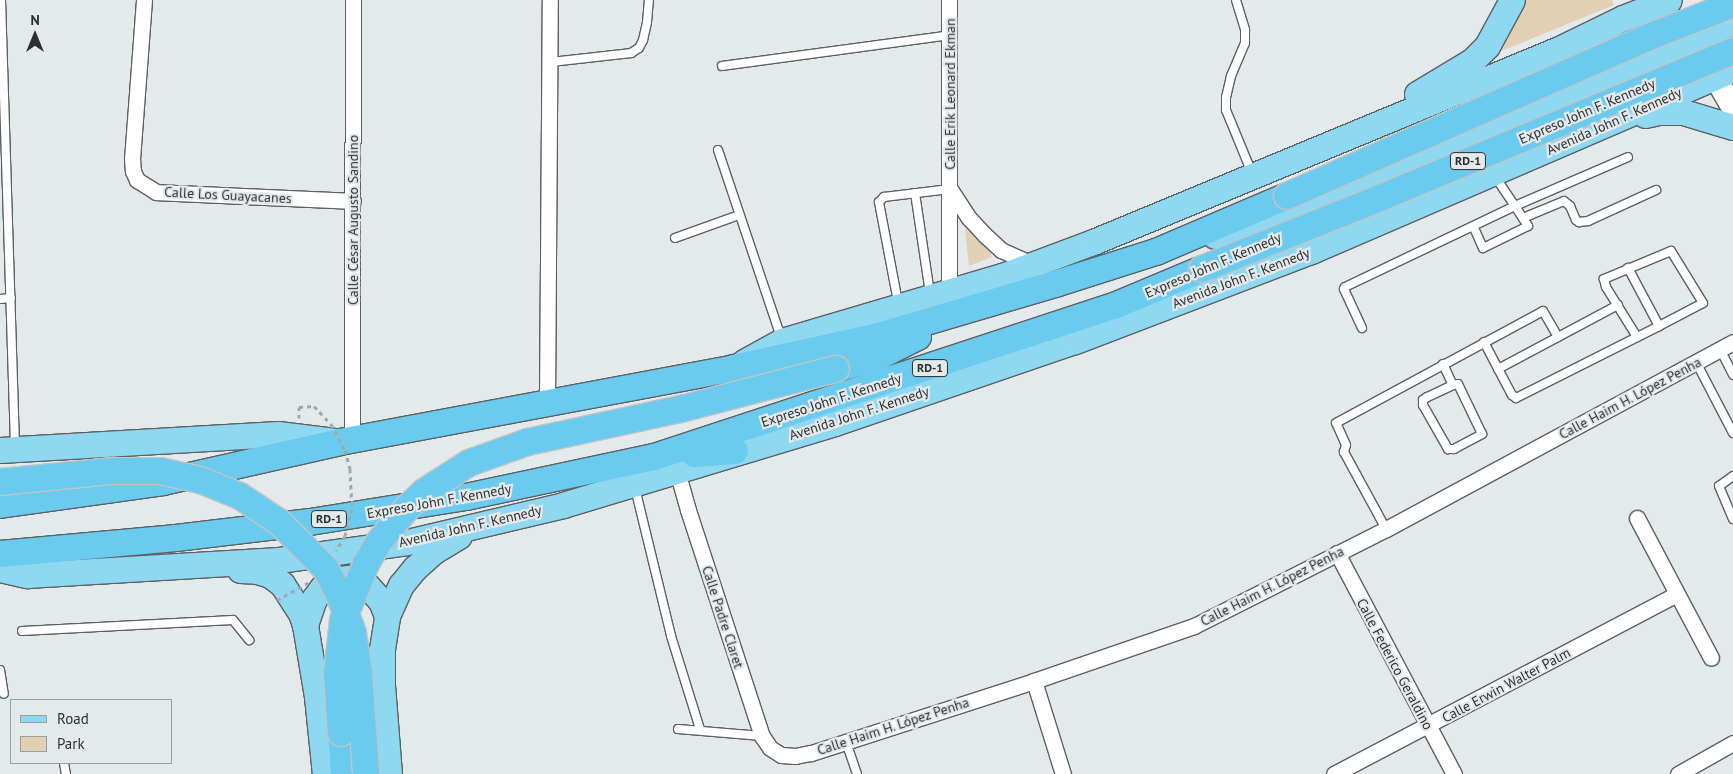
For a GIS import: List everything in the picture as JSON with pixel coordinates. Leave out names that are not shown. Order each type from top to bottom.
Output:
[{"type":"highway","points":[[0,505],[163,482],[346,441],[734,368],[875,337],[1156,252],[1641,40],[1732,18]]},
{"type":"highway","name":"Expreso John F. Kennedy","points":[[0,554],[176,538],[310,522],[466,497],[654,457],[1114,306],[1733,51]]},
{"type":"highway","points":[[344,774],[337,673],[343,620],[352,595],[378,543],[408,507],[438,482],[469,463],[528,442],[681,409],[876,358],[975,308]]},
{"type":"highway","points":[[654,457],[735,451]]},
{"type":"highway","points":[[0,482],[113,471],[160,471],[200,480],[240,496],[279,522],[326,569],[340,596],[353,634],[366,774]]},
{"type":"main road","points":[[1230,185],[1372,119],[1443,80],[1472,61],[1487,46],[1512,0]]},
{"type":"main road","points":[[734,368],[782,341],[940,294],[1033,264],[1093,242],[1555,51],[1623,9],[1670,0],[1692,38],[1724,73],[1733,108]]},
{"type":"main road","points":[[1156,252],[1291,216],[1577,90],[1732,18],[1718,0]]},
{"type":"main road","points":[[1577,90],[1609,55],[1623,9]]},
{"type":"main road","name":"Avenida John F. Kennedy","points":[[0,570],[27,575],[188,567],[346,552],[407,542],[563,505],[677,471],[735,451],[835,423],[1083,338],[1311,251],[1724,73]]},
{"type":"main road","points":[[1604,125],[1660,112],[1683,112],[1733,127]]},
{"type":"main road","points":[[7,450],[278,434],[346,441]]},
{"type":"main road","points":[[389,774],[382,685],[382,650],[386,616],[400,586],[415,568],[434,551],[460,535],[490,523]]},
{"type":"main road","points":[[188,567],[257,571],[270,575],[282,584],[294,600],[306,625],[317,697],[325,774]]},
{"type":"main road","points":[[306,625],[310,610],[322,588],[333,580],[348,578],[362,581],[372,590],[386,616]]},
{"type":"street","name":"Calle Los Guayacanes","points":[[144,0],[132,158],[133,171],[137,180],[156,192],[353,201]]},
{"type":"street","name":"Calle César Augusto Sandino","points":[[346,441],[353,201],[353,0]]},
{"type":"street","points":[[547,403],[550,0]]},
{"type":"street","name":"Calle Erik Leonard Ekman","points":[[940,294],[950,189],[949,0]]},
{"type":"street","name":"Calle Erik Leonard Ekman","points":[[950,189],[969,218],[1001,250],[1033,264]]},
{"type":"street","name":"Calle Haim H. López Penha","points":[[781,755],[795,756],[811,753],[1034,681],[1194,626],[1386,529],[1726,346]]},
{"type":"street","name":"Calle Padre Claret","points":[[677,471],[762,736],[770,748],[781,755]]},
{"type":"street","points":[[1637,518],[1712,658]]},
{"type":"street","name":"Calle Federico Geraldino","points":[[1337,553],[1454,774]]},
{"type":"street","name":"Calle Erwin Walter Palm","points":[[1334,774],[1428,727],[1678,594]]},
{"type":"street","points":[[1034,681],[1063,774]]},
{"type":"street","points":[[1678,774],[1733,744]]},
{"type":"lane","points":[[1,0],[12,298],[7,450]]},
{"type":"lane","points":[[551,62],[631,53],[638,48],[642,40],[647,22],[649,0]]},
{"type":"lane","points":[[1236,0],[1245,30],[1245,43],[1230,76],[1226,97],[1226,110],[1252,174]]},
{"type":"lane","points":[[722,66],[950,35]]},
{"type":"lane","points":[[718,150],[782,341]]},
{"type":"lane","points":[[1362,328],[1344,289],[1345,286],[1515,206],[1628,157]]},
{"type":"lane","points":[[1473,226],[1483,248],[1527,229],[1523,218],[1493,174]]},
{"type":"lane","points":[[899,307],[879,202],[884,197],[950,189]]},
{"type":"lane","points":[[1523,218],[1564,201],[1570,206],[1576,220],[1579,222],[1588,221],[1656,190]]},
{"type":"lane","points":[[915,194],[940,294]]},
{"type":"lane","points":[[675,238],[739,215]]},
{"type":"lane","points":[[1484,342],[1512,395],[1516,398],[1659,326],[1701,304],[1703,300],[1671,251],[1607,277],[1604,282],[1637,337]]},
{"type":"lane","points":[[1628,268],[1659,326]]},
{"type":"lane","points":[[0,299],[12,298]]},
{"type":"lane","points":[[1498,369],[1618,305]]},
{"type":"lane","points":[[1386,529],[1344,452],[1346,445],[1336,423],[1543,312],[1558,337]]},
{"type":"lane","points":[[1726,346],[1733,375]]},
{"type":"lane","points":[[1696,362],[1733,433]]},
{"type":"lane","points":[[1443,364],[1452,385]]},
{"type":"lane","points":[[1458,384],[1482,434],[1454,449],[1448,449],[1424,405],[1424,400],[1452,385],[1458,384]]},
{"type":"lane","points":[[1733,476],[1719,486],[1733,519]]},
{"type":"lane","points":[[634,483],[671,636],[700,730]]},
{"type":"lane","points":[[22,631],[233,620],[249,640]]},
{"type":"lane","points":[[0,670],[4,694]]},
{"type":"lane","points":[[678,729],[762,736]]},
{"type":"lane","points":[[846,742],[856,774]]},
{"type":"path","points":[[299,407],[314,406],[331,424],[345,450],[352,481],[352,510],[345,536],[335,552]]},
{"type":"path","points":[[278,600],[307,584],[313,578]]},
{"type":"green space","points":[[1519,0],[1612,0],[1614,5],[1489,56]]},
{"type":"green space","points":[[965,228],[972,228],[984,238],[992,257],[969,266]]}]
